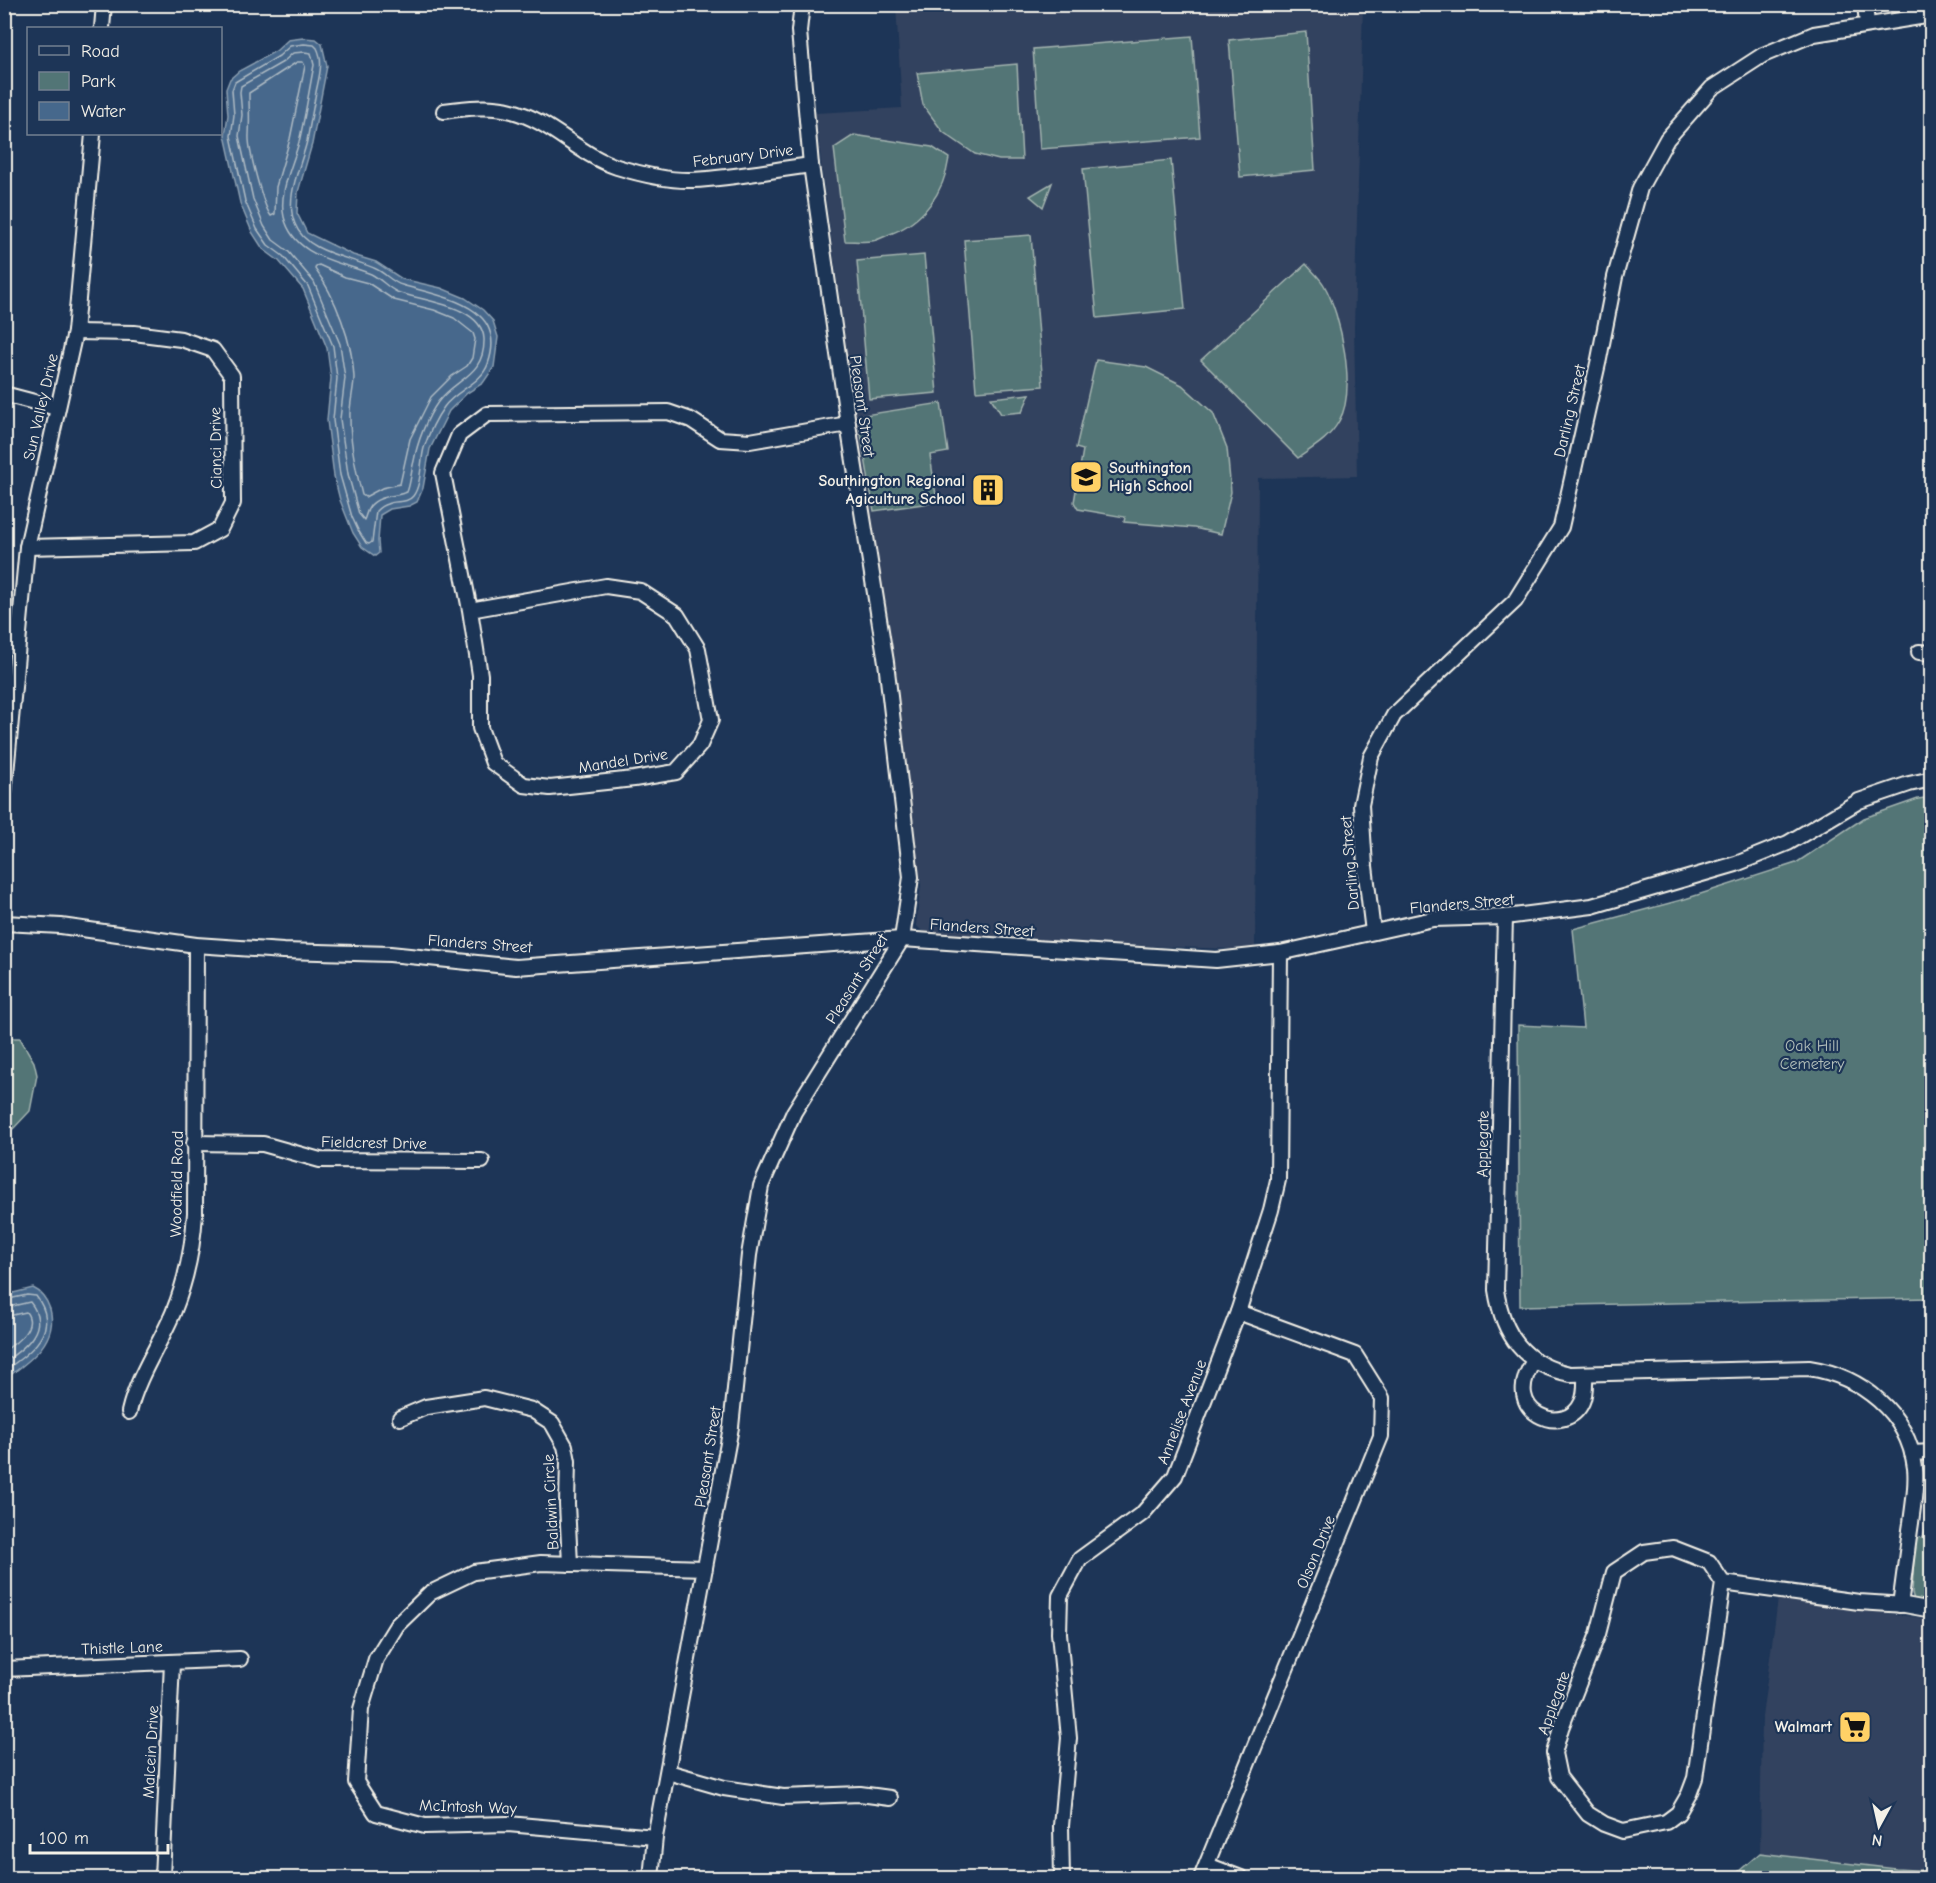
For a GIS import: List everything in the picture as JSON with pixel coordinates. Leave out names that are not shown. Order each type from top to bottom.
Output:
[{"type":"street","points":[[102,27],[104,4]]},
{"type":"street","name":"Pleasant Street","points":[[651,1878],[656,1837],[731,1427],[749,1255],[761,1186],[794,1112],[902,939],[911,877],[886,662],[848,424],[811,165],[799,31],[802,4]]},
{"type":"street","points":[[1865,4],[1867,24]]},
{"type":"street","name":"Darling Street","points":[[1373,932],[1361,805],[1371,757],[1394,715],[1515,601],[1561,527],[1599,359],[1615,276],[1640,188],[1667,139],[1712,88],[1763,55],[1814,34],[1932,15]]},
{"type":"street","name":"February Drive","points":[[444,111],[471,108],[513,111],[537,122],[589,156],[625,170],[665,177],[700,179],[811,165]]},
{"type":"street","name":"Sun Valley Drive","points":[[4,795],[27,547],[75,332],[93,135]]},
{"type":"street","name":"Cianci Drive","points":[[27,547],[194,543],[220,529],[233,503],[232,376],[213,350],[172,337],[134,333],[75,332]]},
{"type":"street","points":[[4,394],[57,408]]},
{"type":"street","name":"Mandel Drive","points":[[470,610],[606,586],[640,591],[677,615],[698,650],[711,720],[700,745],[675,772],[550,788],[524,785],[493,763],[480,728],[480,675],[470,610],[443,473],[459,435],[487,414],[668,412],[692,420],[720,439],[750,441],[848,424]]},
{"type":"street","name":"Flanders Street","points":[[4,923],[61,926],[196,945],[283,951],[390,954],[516,967],[902,939],[1216,960],[1280,953],[1433,919],[1505,917],[1592,906],[1736,864],[1788,843],[1859,801],[1909,784],[1932,779]]},
{"type":"street","name":"Applegate","points":[[1505,917],[1496,1290],[1500,1314],[1509,1335],[1534,1361],[1558,1371],[1585,1374],[1791,1368],[1822,1370],[1862,1386],[1882,1403],[1900,1427],[1912,1453],[1915,1470],[1915,1490],[1900,1605]]},
{"type":"street","name":"Woodfield Road","points":[[129,1412],[133,1396],[172,1314],[188,1271],[194,1231],[196,945]]},
{"type":"street","name":"Annelise Avenue","points":[[1062,1878],[1061,1826],[1069,1738],[1059,1633],[1060,1596],[1080,1559],[1143,1513],[1175,1476],[1238,1312],[1271,1210],[1278,1180],[1280,953]]},
{"type":"street","name":"Fieldcrest Drive","points":[[194,1143],[263,1144],[320,1160],[482,1161]]},
{"type":"street","name":"Olson Drive","points":[[1201,1878],[1381,1436],[1382,1398],[1355,1355],[1238,1312]]},
{"type":"street","points":[[1534,1361],[1524,1378],[1523,1392],[1530,1407],[1544,1418],[1566,1417],[1578,1409],[1583,1401],[1585,1374]]},
{"type":"street","name":"Baldwin Circle","points":[[400,1418],[426,1407],[484,1398],[532,1410],[552,1423],[565,1446],[568,1461],[567,1504],[570,1564]]},
{"type":"street","points":[[1912,1453],[1932,1452]]},
{"type":"street","name":"Applegate","points":[[1673,1548],[1709,1562],[1723,1583],[1695,1778],[1678,1813],[1666,1822],[1623,1831],[1588,1815],[1559,1777],[1554,1753],[1561,1728],[1598,1634],[1614,1572],[1644,1552],[1673,1548]]},
{"type":"street","name":"McIntosh Way","points":[[656,1837],[508,1824],[425,1826],[376,1813],[356,1782],[361,1709],[376,1659],[397,1625],[430,1593],[474,1572],[541,1563],[705,1568]]},
{"type":"street","points":[[1723,1583],[1932,1610]]},
{"type":"street","name":"Thistle Lane","points":[[4,1669],[240,1659]]},
{"type":"street","name":"Malcein Drive","points":[[162,1878],[172,1663]]},
{"type":"street","points":[[668,1772],[724,1788],[783,1797],[860,1794],[890,1798]]},
{"type":"street","points":[[1207,1865],[1241,1878]]},
{"type":"shaded area","name":"Southington High School","points":[[896,5],[1363,5],[1354,327],[1357,476],[1258,478],[1255,947],[1231,949],[1146,946],[925,934],[916,925],[921,885],[822,172],[816,113],[902,108]]},
{"type":"shaded area","points":[[1778,1599],[1931,1619],[1931,1871],[1760,1853],[1762,1717]]},
{"type":"green space","points":[[1306,32],[1315,170],[1240,177],[1229,40]]},
{"type":"green space","points":[[1192,36],[1200,137],[1040,149],[1033,49]]},
{"type":"green space","points":[[1017,64],[1022,160],[999,160],[975,154],[943,132],[923,105],[917,73]]},
{"type":"green space","points":[[854,135],[932,147],[949,158],[937,194],[922,214],[902,229],[872,241],[845,241],[834,148]]},
{"type":"green space","points":[[1171,160],[1185,309],[1097,318],[1083,169]]},
{"type":"green space","points":[[1052,183],[1043,207],[1030,196]]},
{"type":"green space","points":[[1031,235],[1043,386],[976,391],[964,240]]},
{"type":"green space","points":[[924,255],[937,393],[869,399],[857,261]]},
{"type":"green space","points":[[1306,264],[1324,285],[1336,314],[1345,353],[1347,391],[1344,408],[1335,427],[1321,442],[1298,458],[1201,360]]},
{"type":"green space","points":[[1096,360],[1146,367],[1182,385],[1213,413],[1227,448],[1231,492],[1221,534],[1194,528],[1124,522],[1125,517],[1078,509],[1074,502],[1083,450],[1076,448]]},
{"type":"green space","points":[[1030,394],[1022,412],[1001,414],[991,398]]},
{"type":"green space","points":[[941,403],[948,452],[930,455],[937,502],[874,511],[858,416]]},
{"type":"green space","name":"Oak Hill Cemetery","points":[[1931,797],[1931,1298],[1520,1306],[1518,1025],[1583,1028],[1573,929],[1685,899],[1796,863],[1864,818],[1918,799]]},
{"type":"green space","points":[[5,1038],[20,1038],[34,1062],[37,1075],[30,1111],[5,1134]]},
{"type":"green space","points":[[1931,1509],[1931,1604],[1914,1600],[1912,1593],[1915,1537],[1923,1538]]},
{"type":"green space","points":[[1760,1853],[1931,1871],[1931,1878],[1731,1878]]},
{"type":"water","points":[[316,39],[322,44],[327,66],[312,144],[298,192],[297,213],[307,233],[353,255],[376,262],[402,279],[441,288],[465,298],[483,310],[493,321],[498,337],[494,367],[483,383],[467,393],[449,411],[430,449],[423,488],[417,502],[409,506],[390,509],[380,515],[379,553],[375,556],[362,547],[353,533],[340,500],[334,476],[327,420],[331,378],[327,348],[303,289],[279,261],[263,249],[252,232],[240,203],[225,135],[228,115],[226,89],[230,79],[239,71],[276,51],[288,40]]},
{"type":"water","points":[[33,1288],[42,1294],[49,1306],[52,1321],[50,1331],[40,1350],[5,1379],[5,1295]]},
{"type":"place","name":"Southington High School","points":[[1086,477]]},
{"type":"place","name":"Southington Regional Agiculture School","points":[[988,490]]},
{"type":"place","name":"Walmart","points":[[1855,1727]]}]
